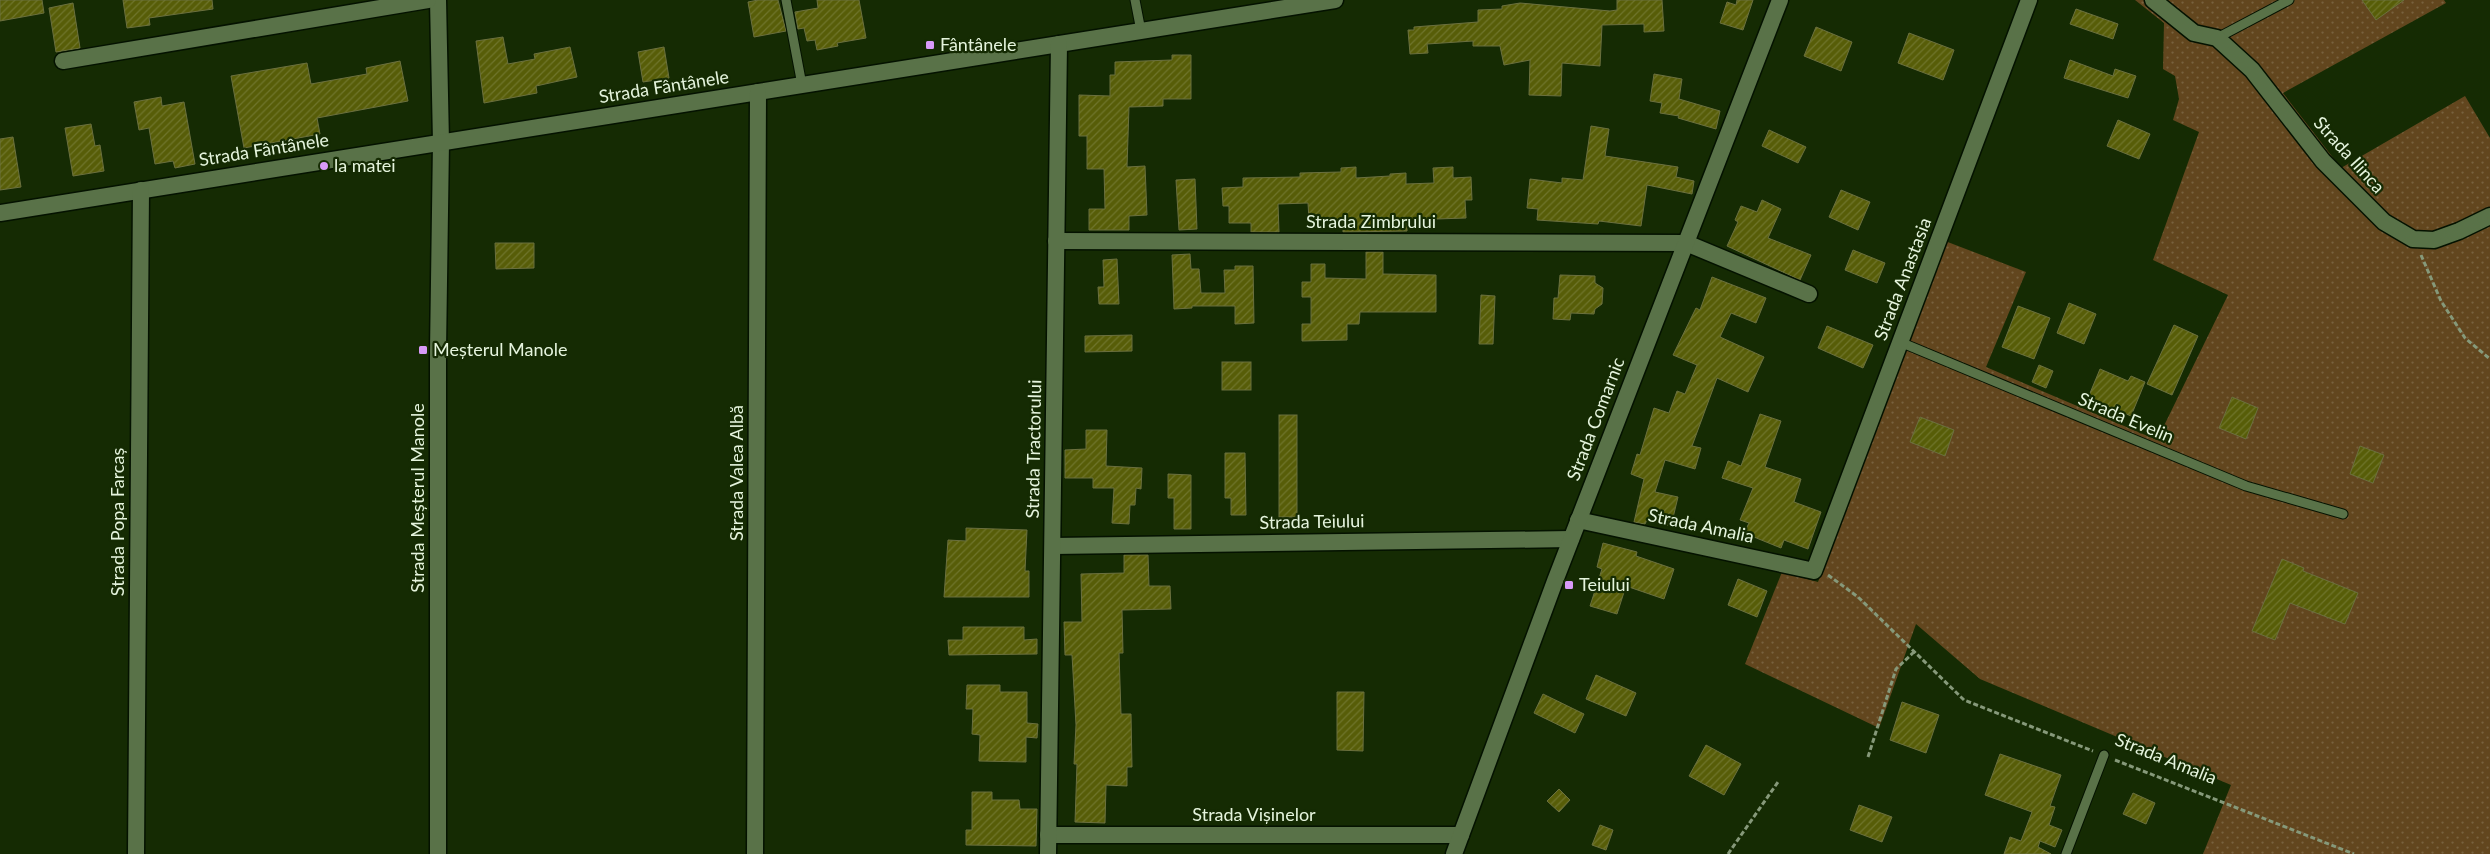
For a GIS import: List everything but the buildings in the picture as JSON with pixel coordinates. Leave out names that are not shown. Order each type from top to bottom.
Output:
[{"type":"street","points":[[63,61],[428,0]]},
{"type":"street","name":"Strada Meșterul Manole","points":[[438,0],[441,142],[438,351],[438,854]]},
{"type":"street","name":"Strada Fântânele","points":[[0,213],[1141,31],[1255,6],[1335,0]]},
{"type":"street","name":"Strada Comarnic","points":[[1454,854],[1578,520],[1780,0]]},
{"type":"street","name":"Strada Anastasia","points":[[1814,571],[2029,0]]},
{"type":"street","name":"Strada Ilinca","points":[[2153,0],[2194,33],[2217,38],[2252,70],[2322,161],[2384,222],[2414,238]]},
{"type":"street","name":"Strada Tractorului","points":[[1048,854],[1059,44]]},
{"type":"street","name":"Strada Valea Albă","points":[[755,854],[758,92]]},
{"type":"street","name":"Strada Popa Farcaș","points":[[136,854],[141,190]]},
{"type":"street","points":[[2414,238],[2434,240],[2459,231],[2490,216]]},
{"type":"street","name":"Strada Zimbrului","points":[[1056,241],[1686,243]]},
{"type":"street","points":[[1686,243],[1808,294]]},
{"type":"street","name":"Strada Amalia","points":[[1578,520],[1814,571]]},
{"type":"street","name":"Strada Teiului","points":[[1053,546],[1571,539]]},
{"type":"street","name":"Strada Vișinelor","points":[[1048,835],[1461,835]]},
{"type":"lane","points":[[786,0],[802,85]]},
{"type":"lane","points":[[1135,0],[1141,31]]},
{"type":"lane","points":[[2217,38],[2289,0]]},
{"type":"lane","name":"Strada Evelin","points":[[1900,342],[2246,486],[2342,514]]},
{"type":"lane","points":[[2066,854],[2104,755]]},
{"type":"path","points":[[2414,238],[2441,301],[2465,338],[2490,359]]},
{"type":"path","points":[[1814,571],[1832,577],[1847,588],[1914,652],[1896,669],[1868,756]]},
{"type":"path","name":"Strada Amalia","points":[[1914,652],[1964,700],[2354,854]]},
{"type":"path","points":[[1728,854],[1778,782]]},
{"type":"shaded area","points":[[2135,0],[2444,0],[2446,3],[2283,93],[2341,168],[2465,96],[2490,138],[2490,854],[2203,854],[2231,785],[1980,679],[1916,624],[1879,728],[1745,664],[1782,572],[1818,582],[1945,241],[2026,272],[1986,367],[2157,440],[2228,295],[2153,260],[2199,132],[2173,120],[2179,99],[2175,76],[2163,69],[2164,23]]},
{"type":"place","name":"Fântânele","points":[[930,45]]},
{"type":"place","name":"la matei","points":[[324,166]]},
{"type":"place","name":"Meșterul Manole","points":[[423,350]]},
{"type":"place","name":"Teiului","points":[[1569,585]]}]
